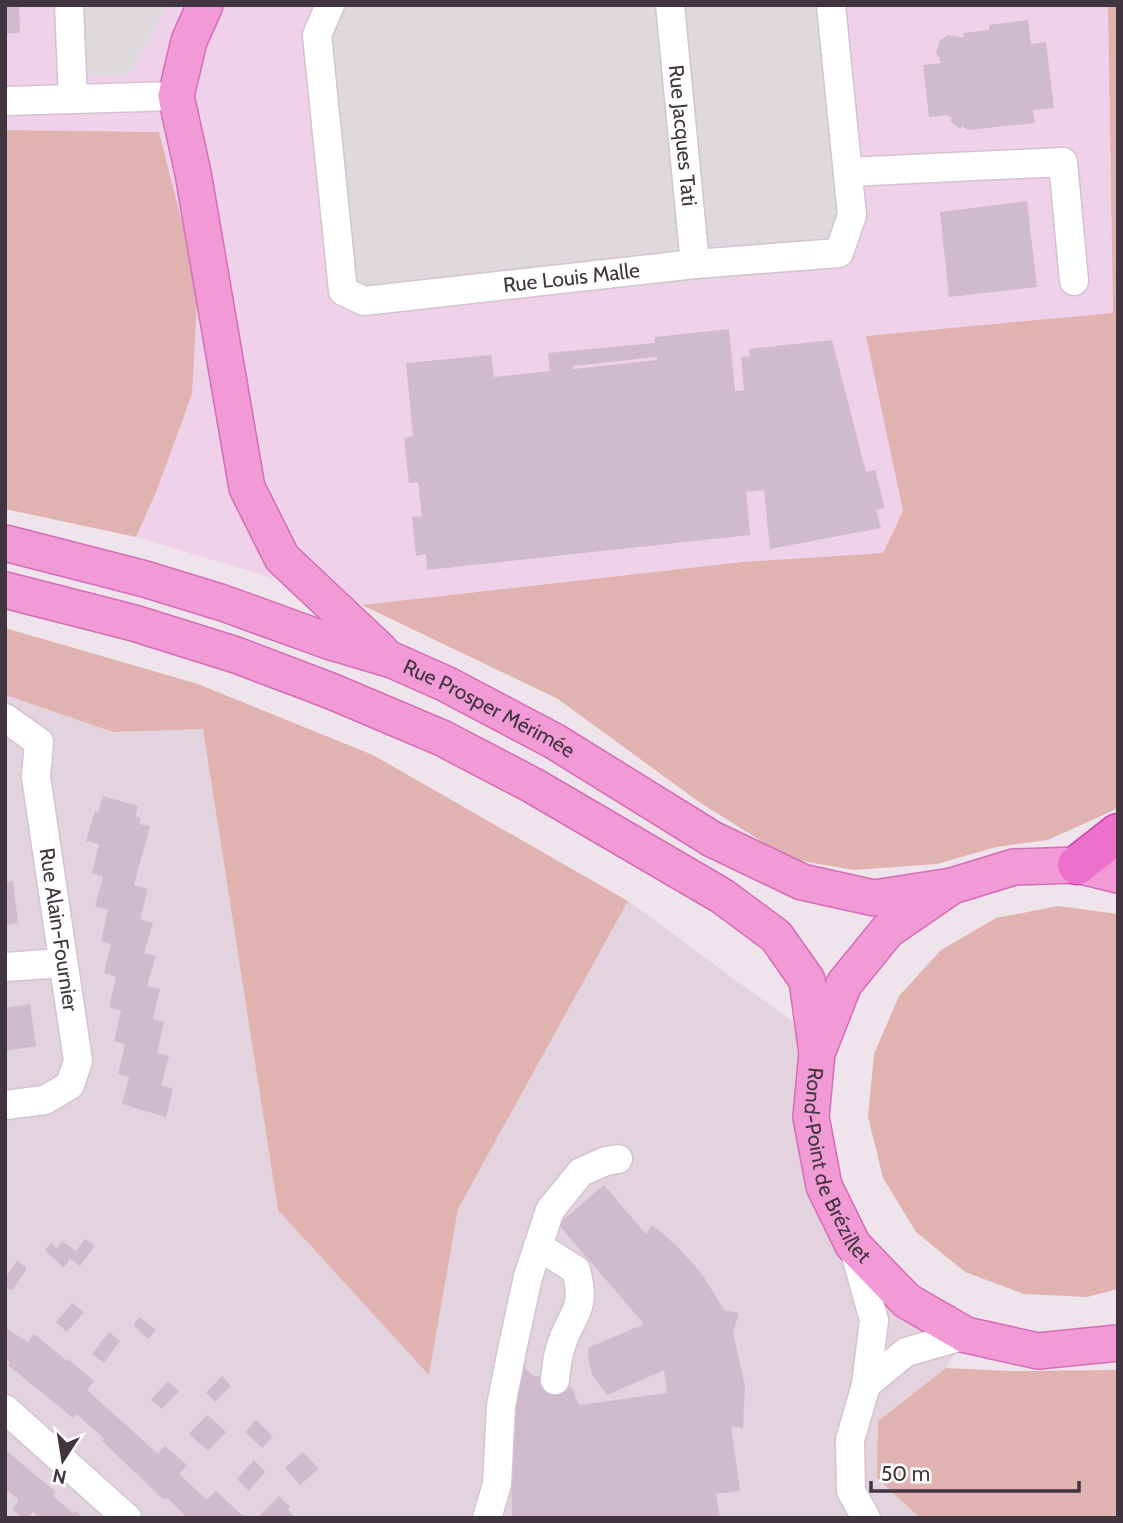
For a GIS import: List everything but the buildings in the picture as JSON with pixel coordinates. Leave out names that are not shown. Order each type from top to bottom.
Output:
[{"type":"highway","points":[[1077,865],[1118,834]]},
{"type":"main road","points":[[205,5],[189,41],[176,96],[193,173],[247,488],[282,558],[392,660]]},
{"type":"main road","name":"Rue Prosper Mérimée","points":[[5,543],[158,583],[392,660],[446,684],[542,735],[712,839],[802,883],[874,898],[952,886]]},
{"type":"main road","points":[[5,590],[134,623],[236,655],[331,691],[442,738],[532,785],[722,896],[776,936],[807,980],[817,1053]]},
{"type":"main road","name":"Rond-Point de Brézillet","points":[[1116,1345],[1038,1351],[967,1335],[907,1301],[853,1245],[824,1186],[811,1116],[817,1053],[844,984],[888,930],[952,886],[1014,867],[1077,865],[1118,875]]},
{"type":"street","points":[[69,5],[73,99]]},
{"type":"street","name":"Rue Louis Malle","points":[[330,5],[317,35],[343,291],[364,301],[695,264],[839,253],[852,215],[831,5]]},
{"type":"street","name":"Rue Jacques Tati","points":[[670,5],[695,264]]},
{"type":"street","points":[[5,101],[176,96]]},
{"type":"street","points":[[848,172],[1063,162],[1074,281]]},
{"type":"street","name":"Rue Alain-Fournier","points":[[5,1105],[45,1100],[70,1085],[78,1061],[36,777],[39,742],[7,719]]},
{"type":"street","points":[[5,967],[62,963]]},
{"type":"street","points":[[487,1518],[497,1484],[503,1395],[528,1278],[550,1210],[581,1172],[618,1159]]},
{"type":"street","points":[[853,1245],[874,1320],[866,1385],[850,1440],[851,1491],[866,1518]]},
{"type":"street","points":[[538,1246],[576,1270],[581,1289],[580,1307],[561,1345],[555,1380]]},
{"type":"street","points":[[866,1385],[906,1352],[967,1335]]},
{"type":"street","points":[[5,1409],[127,1518]]},
{"type":"shaded area","points":[[5,5],[1108,5],[1113,314],[867,336],[903,511],[883,553],[742,562],[362,605],[136,537],[157,490],[192,394],[198,285],[159,132],[5,130]]},
{"type":"shaded area","points":[[82,5],[167,5],[130,75],[84,77]]},
{"type":"shaded area","points":[[319,5],[820,5],[849,267],[355,312]]},
{"type":"shaded area","points":[[1108,5],[1118,5],[1118,806],[1114,810],[1048,840],[996,847],[937,864],[854,870],[790,859],[699,802],[558,699],[362,605],[742,562],[883,553],[903,511],[866,336],[1113,313]]},
{"type":"shaded area","points":[[5,130],[159,132],[198,285],[192,394],[157,490],[136,537],[5,509]]},
{"type":"shaded area","points":[[5,628],[198,684],[373,755],[628,901],[458,1209],[429,1375],[278,1210],[203,729],[113,732],[5,695]]},
{"type":"shaded area","points":[[5,695],[113,732],[203,728],[278,1209],[429,1374],[458,1209],[628,901],[812,1036],[852,1245],[967,1335],[946,1368],[879,1420],[877,1478],[920,1518],[5,1518]]},
{"type":"shaded area","points":[[1058,906],[1118,914],[1118,1289],[1087,1297],[1024,1294],[965,1272],[916,1232],[883,1178],[868,1117],[874,1054],[899,996],[941,950],[996,918]]},
{"type":"shaded area","points":[[946,1368],[1010,1371],[1118,1370],[1118,1518],[920,1518],[877,1478],[878,1421]]}]
